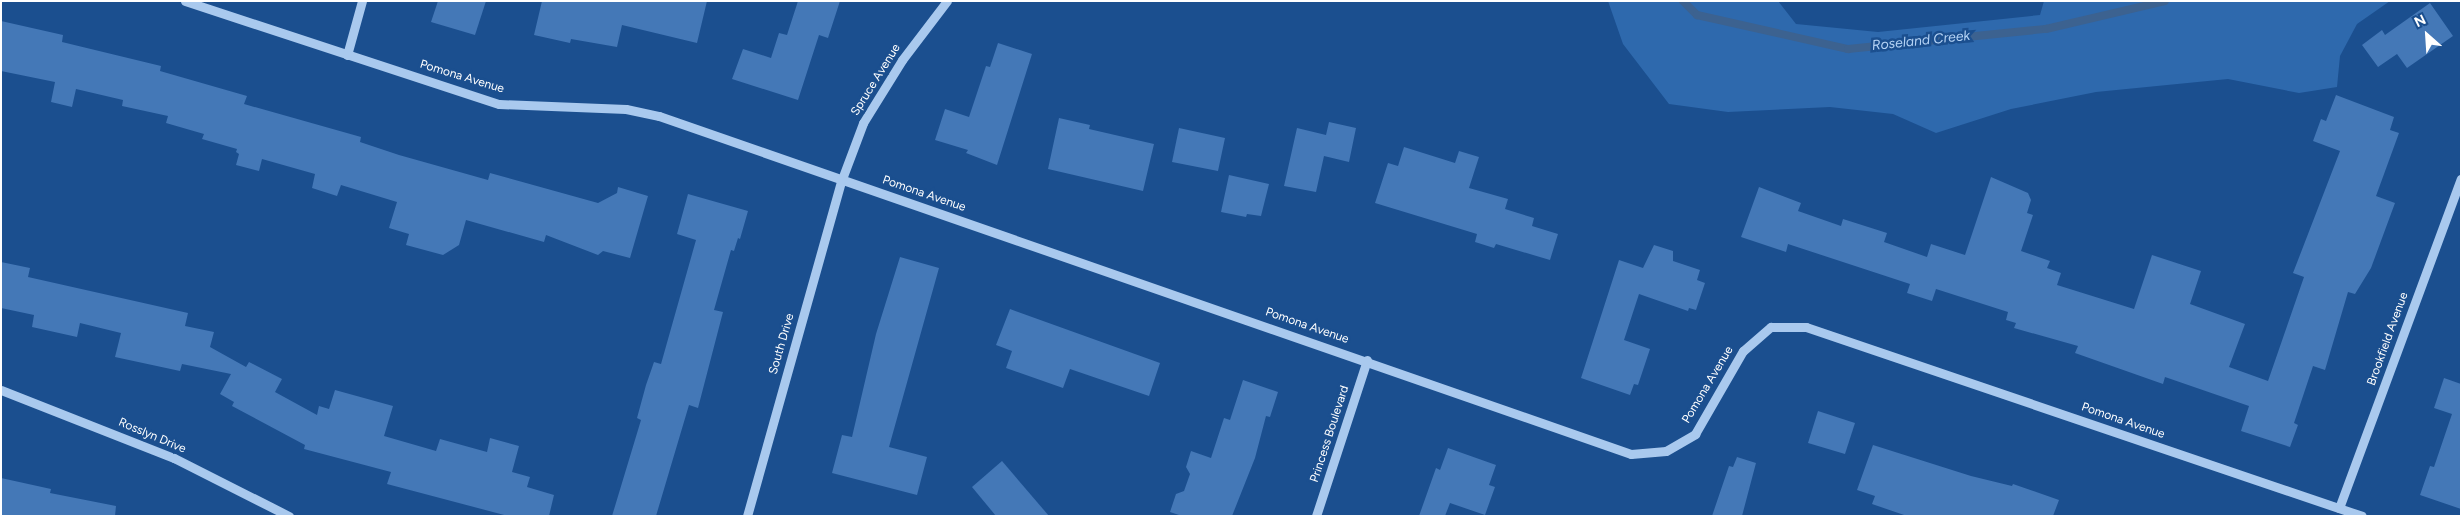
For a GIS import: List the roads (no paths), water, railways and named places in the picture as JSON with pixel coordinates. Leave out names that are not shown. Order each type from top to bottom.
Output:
[{"type":"street","name":"Pomona Avenue","points":[[185,1],[499,104],[618,108],[659,116],[1367,360],[1631,454],[1666,451],[1695,434],[1743,350],[1771,327],[1806,327],[2362,516]]},
{"type":"street","points":[[347,55],[362,1]]},
{"type":"street","name":"Spruce Avenue","points":[[842,179],[863,123],[902,60],[946,1]]},
{"type":"street","name":"South Drive","points":[[747,516],[842,179]]},
{"type":"street","name":"Brookfield Avenue","points":[[2339,508],[2461,179]]},
{"type":"street","name":"Princess Boulevard","points":[[1316,516],[1367,360]]},
{"type":"street","name":"Rosslyn Drive","points":[[1,390],[174,458],[289,516]]},
{"type":"waterway","name":"Roseland Creek","points":[[1683,1],[1697,15],[1848,49],[2046,29],[2165,1]]}]
